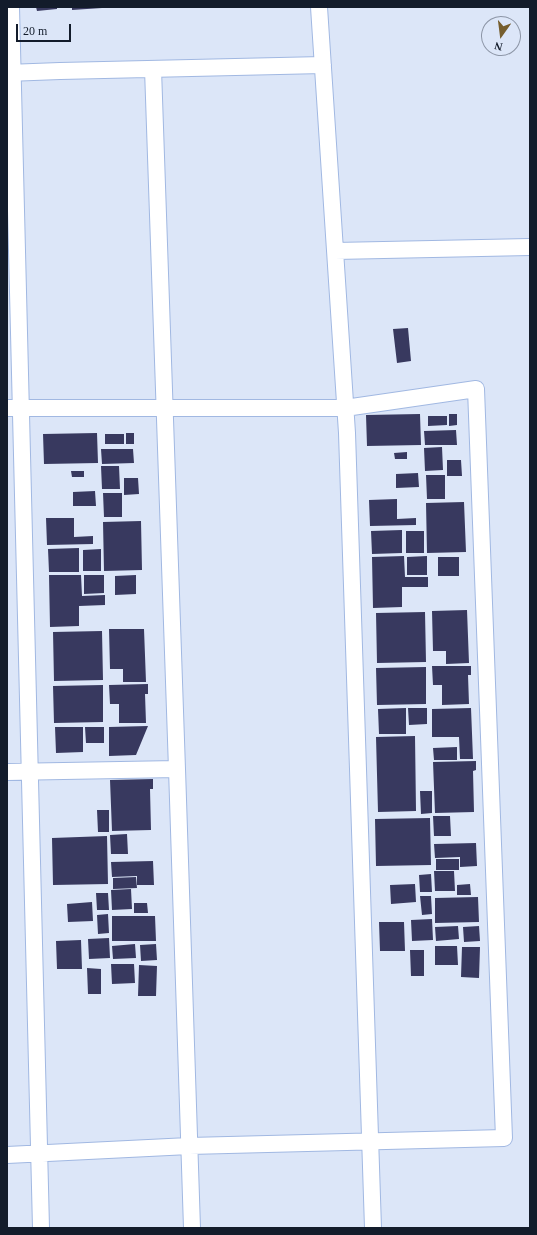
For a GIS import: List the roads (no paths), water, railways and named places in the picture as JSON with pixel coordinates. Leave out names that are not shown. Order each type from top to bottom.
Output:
[{"type":"street","points":[[11,7],[10,73],[14,408],[29,771],[41,1228]]},
{"type":"street","points":[[319,7],[347,441],[373,1228]]},
{"type":"street","points":[[10,73],[323,65]]},
{"type":"street","points":[[153,69],[178,769],[192,1228]]},
{"type":"street","points":[[335,251],[530,247]]},
{"type":"street","points":[[7,1155],[189,1146],[369,1140],[504,1138],[476,389],[345,408],[14,408]]},
{"type":"street","points":[[7,772],[178,769]]}]
